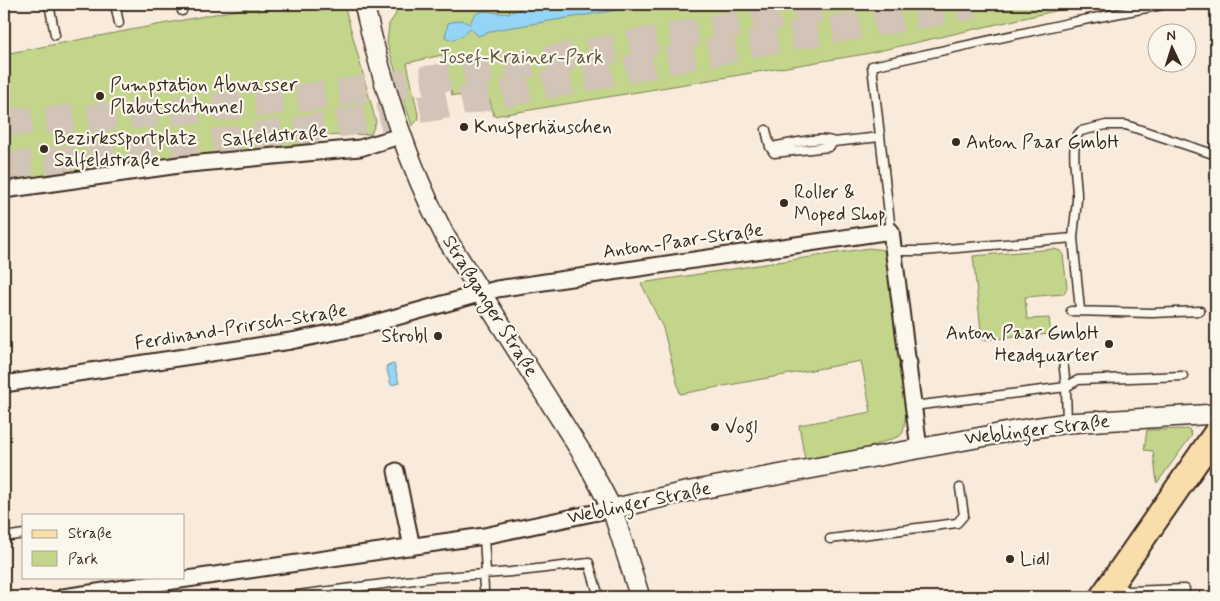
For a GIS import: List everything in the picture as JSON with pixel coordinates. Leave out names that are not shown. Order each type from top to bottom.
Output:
[{"type":"main road","points":[[1116,592],[1216,433]]},
{"type":"street","name":"Straßganger Straße","points":[[364,4],[382,80],[411,166],[436,219],[585,458],[612,509],[640,597]]},
{"type":"street","name":"Salfeldstraße","points":[[4,190],[170,166],[360,148],[400,136]]},
{"type":"street","name":"Anton-Paar-Straße","points":[[482,294],[536,282],[891,231]]},
{"type":"street","points":[[891,231],[919,448]]},
{"type":"street","name":"Ferdinand-Prirsch-Straße","points":[[4,384],[291,342],[364,326],[482,294]]},
{"type":"street","name":"Weblinger Straße","points":[[62,597],[484,536],[685,492],[919,448],[1067,423],[1216,414]]},
{"type":"street","points":[[396,471],[412,546]]},
{"type":"lane","points":[[49,4],[55,35]]},
{"type":"lane","points":[[115,4],[119,23]]},
{"type":"lane","points":[[891,231],[872,66],[1073,22],[1162,5]]},
{"type":"lane","points":[[1080,310],[1073,238],[1077,196],[1074,143],[1077,133],[1106,125],[1126,125],[1216,154]]},
{"type":"lane","points":[[766,130],[770,147],[774,152],[779,153],[829,147],[834,142]]},
{"type":"lane","points":[[770,147],[799,140],[828,139],[834,142],[880,137]]},
{"type":"lane","points":[[894,251],[923,251],[1073,238]]},
{"type":"lane","points":[[1070,299],[1079,299]]},
{"type":"lane","points":[[1071,311],[1152,313],[1200,310]]},
{"type":"lane","points":[[1063,360],[1067,423]]},
{"type":"lane","points":[[913,406],[1066,387],[1078,380],[1183,376]]},
{"type":"lane","points":[[830,539],[957,523],[964,515],[960,488]]},
{"type":"lane","points":[[4,538],[22,534]]},
{"type":"lane","points":[[484,536],[484,589]]},
{"type":"lane","points":[[282,597],[430,578],[589,562],[599,597]]},
{"type":"lane","points":[[1116,592],[1185,588]]},
{"type":"green space","points":[[305,4],[344,4],[376,122],[371,134],[318,136],[302,147],[4,184],[4,54],[257,6],[258,11]]},
{"type":"green space","name":"Josef-Krainer-Park","points":[[394,4],[1086,4],[865,54],[494,116],[490,100],[452,95],[442,55],[407,63],[419,119],[412,126],[387,43],[389,24],[396,14]]},
{"type":"green space","points":[[869,248],[884,250],[886,261],[906,414],[903,432],[900,436],[861,450],[806,462],[799,425],[871,412],[861,361],[680,394],[663,328],[641,283]]},
{"type":"green space","points":[[1054,249],[1060,251],[1063,255],[1067,287],[1064,294],[1025,297],[1027,319],[1049,318],[1051,334],[982,340],[973,256]]},
{"type":"green space","points":[[1189,429],[1192,435],[1157,483],[1153,451],[1144,450],[1147,430]]},
{"type":"water","points":[[532,4],[653,4],[495,30],[478,36],[470,28],[463,36],[451,40],[445,37],[448,23],[461,20],[470,24],[473,18],[481,12],[507,13]]},
{"type":"water","points":[[394,364],[399,383],[391,385],[386,366]]},
{"type":"tunnel","points":[[4,122],[109,117],[317,96],[525,64],[834,4]]},
{"type":"tunnel","points":[[4,166],[164,149],[320,127],[501,94],[770,40],[975,4]]},
{"type":"place","name":"Pumpstation Abwasser Plabutschtunnel","points":[[100,96]]},
{"type":"place","name":"Knusperhäuschen","points":[[464,127]]},
{"type":"place","name":"Anton Paar GmbH","points":[[956,142]]},
{"type":"place","name":"Bezirkssportplatz Salfeldstraße","points":[[44,149]]},
{"type":"place","name":"Roller & Moped Shop","points":[[784,203]]},
{"type":"place","name":"Strobl","points":[[438,336]]},
{"type":"place","name":"Anton Paar GmbH Headquarter","points":[[1109,344]]},
{"type":"place","name":"Vogl","points":[[715,427]]},
{"type":"place","name":"Lidl","points":[[1010,559]]}]
